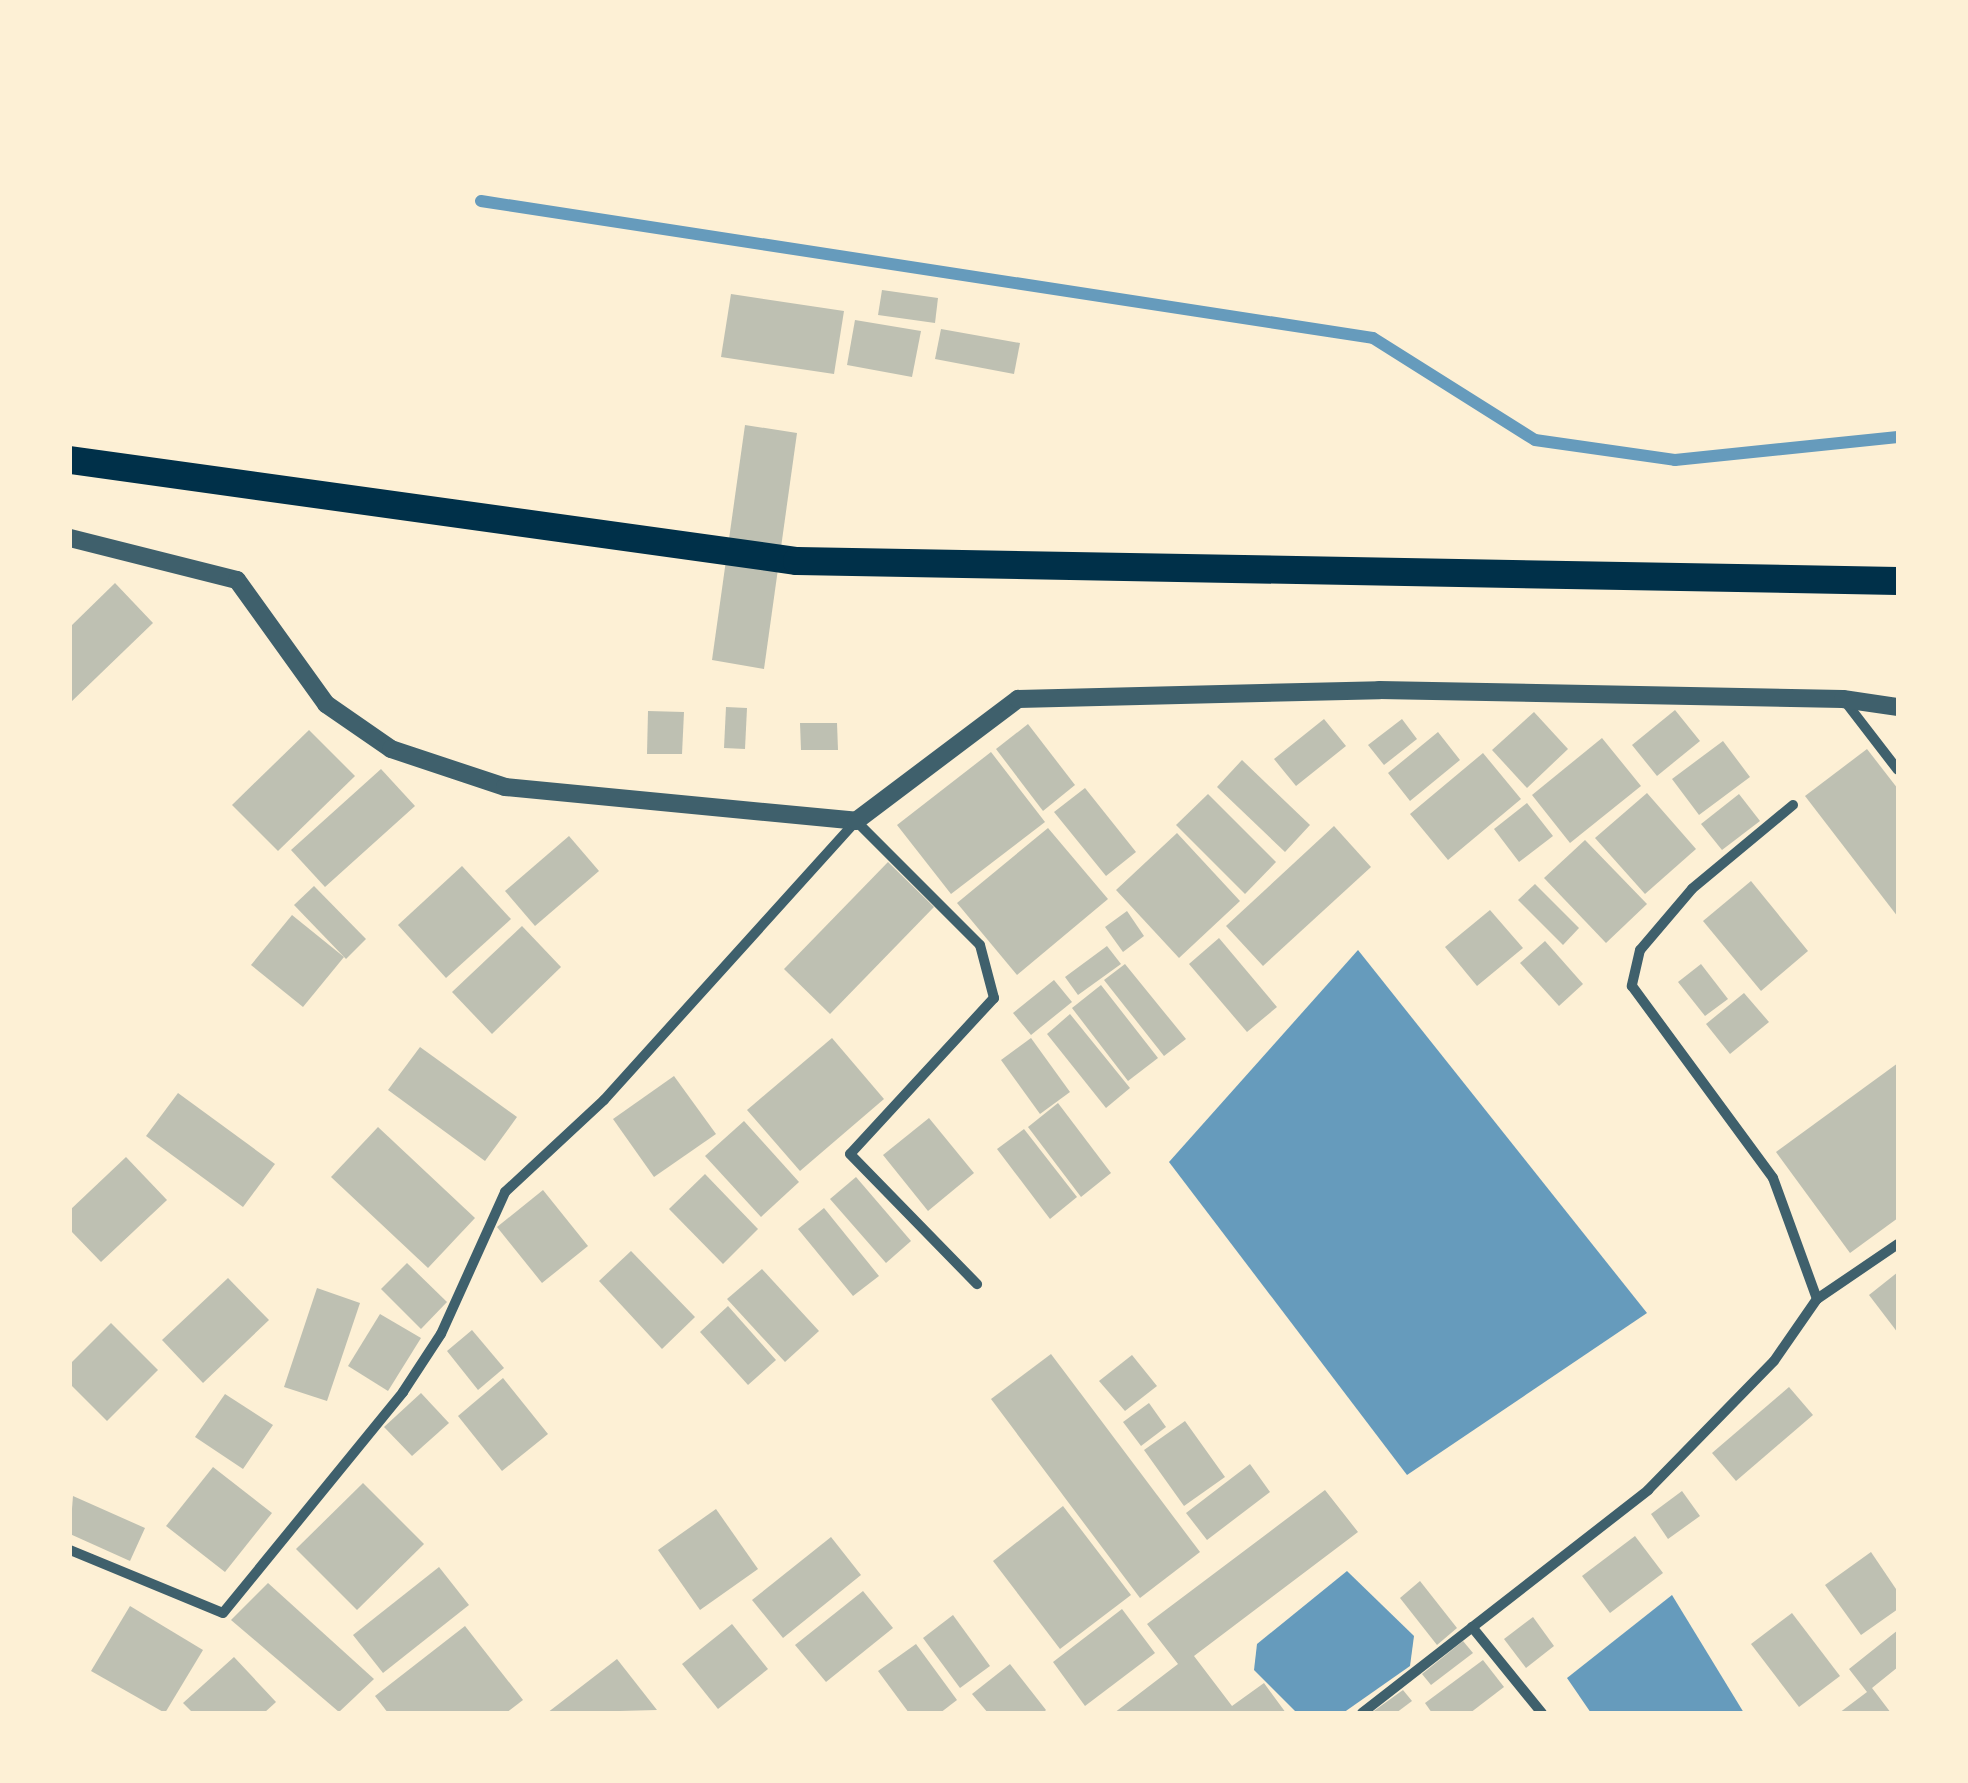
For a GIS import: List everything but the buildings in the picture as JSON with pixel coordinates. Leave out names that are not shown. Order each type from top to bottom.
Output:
[{"type":"highway","points":[[70,460],[796,561],[1898,581]]},
{"type":"street","points":[[70,538],[237,580],[326,704],[391,749],[505,787],[856,821],[980,945],[994,998],[850,1154],[978,1284]]},
{"type":"street","points":[[70,1550],[224,1613],[403,1392],[441,1334],[506,1192],[604,1100],[856,821],[1018,699],[1379,690],[1843,699],[1898,706]]},
{"type":"street","points":[[1843,699],[1898,770]]},
{"type":"street","points":[[1793,805],[1692,889],[1640,950],[1632,986],[1773,1178],[1817,1299]]},
{"type":"street","points":[[1362,1713],[1648,1490],[1774,1361],[1817,1299],[1898,1244]]},
{"type":"street","points":[[1472,1627],[1542,1713]]},
{"type":"water","points":[[1358,950],[1647,1313],[1407,1475],[1169,1162]]},
{"type":"water","points":[[1347,1571],[1414,1636],[1410,1666],[1343,1713],[1297,1713],[1254,1670],[1257,1644]]},
{"type":"water","points":[[1672,1595],[1744,1713],[1591,1713],[1567,1678]]},
{"type":"waterway","points":[[481,201],[1373,338],[1535,440],[1675,460],[1898,437]]}]
